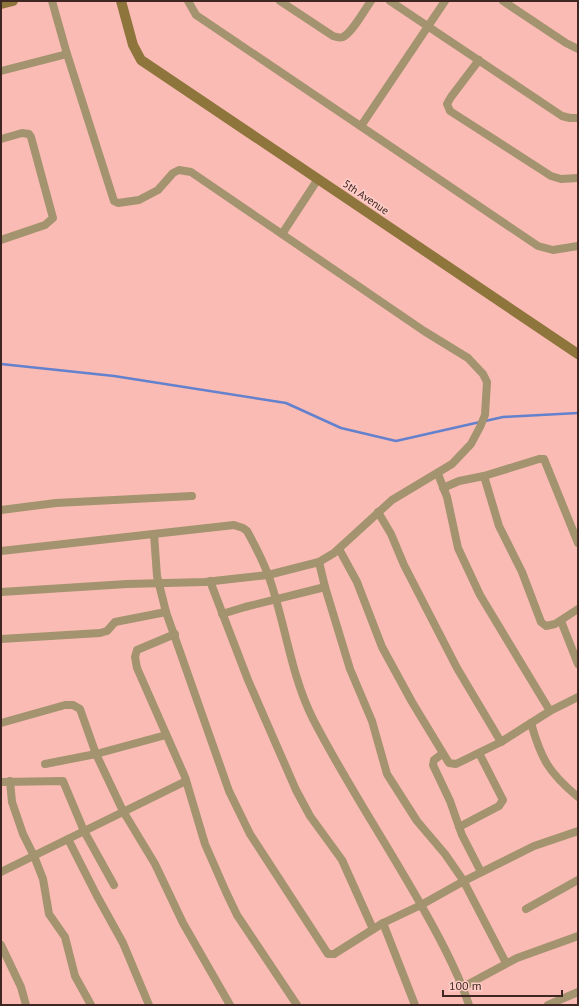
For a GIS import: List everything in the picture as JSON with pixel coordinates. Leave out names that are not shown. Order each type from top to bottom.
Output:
[{"type":"street","points":[[1,4],[13,1]]},
{"type":"street","points":[[1,592],[210,581],[268,575],[319,562],[339,548],[378,512],[405,491],[438,474],[463,454],[480,427],[485,415],[487,398],[485,377],[468,358],[424,331],[191,172],[179,170],[173,173],[158,190],[139,200],[116,202],[110,193],[52,1]]},
{"type":"street","name":"5th Avenue","points":[[121,1],[133,45],[141,60],[578,354]]},
{"type":"street","points":[[188,1],[196,15],[538,246],[553,250],[578,246]]},
{"type":"street","points":[[280,1],[333,36],[342,37],[350,31],[371,1]]},
{"type":"street","points":[[390,1],[562,116],[578,118]]},
{"type":"street","points":[[361,126],[445,1]]},
{"type":"street","points":[[503,1],[566,43],[578,49]]},
{"type":"street","points":[[1,71],[67,54]]},
{"type":"street","points":[[479,60],[447,104],[450,112],[551,176],[561,179],[578,178]]},
{"type":"street","points":[[1,139],[22,133],[29,134],[54,218],[45,225],[1,240]]},
{"type":"street","points":[[282,234],[318,179]]},
{"type":"street","points":[[443,488],[459,481],[484,476],[539,459],[544,459],[578,543]]},
{"type":"street","points":[[438,474],[458,548],[480,595],[550,711]]},
{"type":"street","points":[[484,476],[499,526],[522,572],[541,622],[549,626],[578,609]]},
{"type":"street","points":[[1,510],[56,503],[192,496]]},
{"type":"street","points":[[378,512],[391,534],[404,565],[457,668],[501,742]]},
{"type":"street","points":[[1,551],[239,526],[247,531],[268,575],[298,684],[310,712],[360,803],[392,854],[450,958],[469,1005]]},
{"type":"street","points":[[154,534],[158,583],[166,612],[229,791],[250,834],[328,954],[334,954],[383,923],[421,905],[481,872],[534,846],[578,831]]},
{"type":"street","points":[[339,548],[357,582],[382,647],[442,754],[452,764],[501,742],[550,711],[578,697]]},
{"type":"street","points":[[319,562],[350,669],[372,721],[387,774],[417,821],[445,854],[464,881],[506,964]]},
{"type":"street","points":[[210,581],[222,614],[296,790],[310,816],[342,860],[373,929]]},
{"type":"street","points":[[222,614],[325,587]]},
{"type":"street","points":[[1,639],[100,633],[107,631],[115,622],[166,612]]},
{"type":"street","points":[[561,620],[578,664]]},
{"type":"street","points":[[175,634],[140,648],[135,656],[137,668],[186,781],[205,844],[234,910],[297,1005]]},
{"type":"street","points":[[1,723],[49,709],[69,705],[80,709],[96,754],[123,811],[155,864],[186,928],[230,1005]]},
{"type":"street","points":[[530,723],[544,761],[557,778],[578,797]]},
{"type":"street","points":[[45,764],[96,754],[166,735]]},
{"type":"street","points":[[459,828],[499,806],[503,800],[479,753]]},
{"type":"street","points":[[442,754],[434,760],[433,765],[459,828],[481,872]]},
{"type":"street","points":[[1,782],[63,781],[84,831],[114,885]]},
{"type":"street","points":[[1,872],[186,781]]},
{"type":"street","points":[[10,782],[12,802],[16,815],[43,879],[49,914],[65,937],[75,976],[91,1005]]},
{"type":"street","points":[[68,839],[123,943],[149,1005]]},
{"type":"street","points":[[526,909],[578,880]]},
{"type":"street","points":[[383,923],[414,1005]]},
{"type":"street","points":[[463,987],[531,952],[578,936]]},
{"type":"street","points":[[1,945],[21,987],[26,1005]]},
{"type":"street","points":[[548,1005],[578,992]]},
{"type":"waterway","points":[[1,364],[114,376],[286,403],[341,428],[396,441],[480,422]]},
{"type":"waterway","points":[[485,421],[503,417],[578,413]]}]
